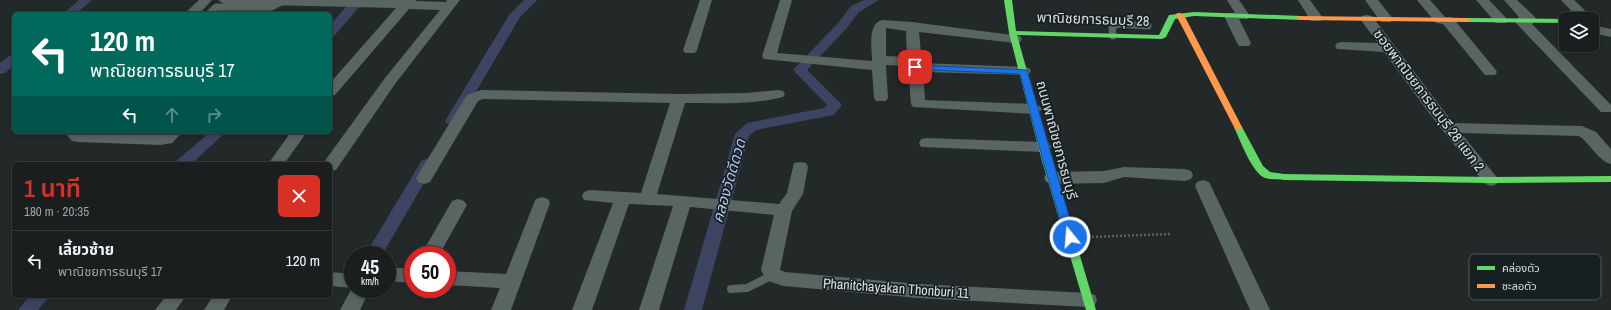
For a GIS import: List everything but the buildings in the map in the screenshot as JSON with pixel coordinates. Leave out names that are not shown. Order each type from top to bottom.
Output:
[{"type":"street","points":[[193,12],[206,0]]},
{"type":"street","points":[[224,0],[281,2],[452,3]]},
{"type":"street","points":[[690,50],[706,0]]},
{"type":"street","points":[[786,0],[769,56],[1024,71]]},
{"type":"street","name":"ถนนพาณิชยการธนบุรี","points":[[1008,0],[1014,36],[1043,147],[1090,305]]},
{"type":"street","points":[[1233,0],[1244,43]]},
{"type":"street","points":[[1304,0],[1316,18]]},
{"type":"street","points":[[1371,0],[1386,19]]},
{"type":"street","points":[[1423,0],[1444,20],[1490,72]]},
{"type":"street","points":[[1482,0],[1501,20]]},
{"type":"street","points":[[1510,0],[1526,20],[1606,109]]},
{"type":"street","points":[[1567,0],[1580,12]]},
{"type":"street","points":[[291,12],[304,2]]},
{"type":"street","points":[[332,90],[408,2]]},
{"type":"street","points":[[332,163],[390,81],[452,3]]},
{"type":"street","points":[[1559,21],[1180,15],[1263,173],[1284,177],[1491,180],[1611,179]]},
{"type":"street","name":"พาณิชยการธนบุรี 28","points":[[1014,36],[1162,37],[1167,31],[1168,21],[1172,17],[1180,15]]},
{"type":"street","name":"ซอยพาณิชยการธนบุรี 28 แยก 2","points":[[1367,19],[1449,128],[1491,180]]},
{"type":"street","points":[[1599,21],[1611,21]]},
{"type":"street","points":[[881,98],[879,27],[886,24],[1014,36]]},
{"type":"street","points":[[912,26],[918,104],[1034,109]]},
{"type":"street","points":[[1599,30],[1611,33]]},
{"type":"street","points":[[1342,46],[1389,48]]},
{"type":"street","points":[[424,178],[472,98],[476,96],[489,94],[746,98],[778,94]]},
{"type":"street","points":[[647,199],[679,98]]},
{"type":"street","points":[[1449,128],[1582,131],[1590,136],[1611,159]]},
{"type":"street","points":[[74,134],[78,137],[160,140],[166,139],[172,134]]},
{"type":"street","points":[[277,162],[298,134]]},
{"type":"street","points":[[928,143],[1043,147]]},
{"type":"street","points":[[773,275],[770,270],[784,210],[795,194],[800,167]]},
{"type":"street","points":[[1052,178],[1104,177],[1124,172],[1185,175]]},
{"type":"street","points":[[1203,186],[1260,310]]},
{"type":"street","points":[[590,196],[713,203],[784,210]]},
{"type":"street","points":[[582,310],[623,198]]},
{"type":"street","points":[[649,310],[683,201]]},
{"type":"street","points":[[501,310],[542,203]]},
{"type":"street","points":[[435,246],[458,205]]},
{"type":"street","name":"Phanitchayakan Thonburi 11","points":[[773,275],[783,279],[1090,305]]},
{"type":"street","points":[[456,278],[512,281]]},
{"type":"street","points":[[332,279],[344,281]]},
{"type":"street","points":[[165,310],[175,298]]},
{"type":"street","points":[[214,310],[222,298]]},
{"type":"street","points":[[350,310],[352,298]]},
{"type":"lane","points":[[211,12],[216,8],[272,7],[281,2]]},
{"type":"lane","points":[[1113,36],[1112,28],[1117,24],[1148,26]]},
{"type":"lane","points":[[731,289],[747,288],[773,275]]},
{"type":"path","points":[[1070,237],[1171,234]]},
{"type":"waterway","points":[[71,12],[86,0]]},
{"type":"waterway","points":[[332,31],[359,0]]},
{"type":"waterway","points":[[452,121],[515,15],[531,0]]},
{"type":"waterway","name":"คลองวัดดีดวด","points":[[693,310],[742,134],[752,126],[829,112],[835,105],[800,70],[842,26],[855,9],[873,0]]},
{"type":"waterway","points":[[0,70],[12,61]]},
{"type":"waterway","points":[[183,162],[217,134]]},
{"type":"waterway","points":[[378,246],[427,164]]},
{"type":"waterway","points":[[27,310],[39,298]]},
{"type":"traffic: fast","points":[[1008,0],[1013,33],[1047,161],[1091,310]]},
{"type":"traffic: fast","points":[[1013,33],[1162,37],[1172,17],[1194,14],[1301,18]]},
{"type":"traffic: fast","points":[[1467,20],[1559,21]]},
{"type":"traffic: fast","points":[[1238,127],[1259,168],[1267,175],[1284,177],[1491,180],[1611,179]]},
{"type":"traffic: slow","points":[[1180,15],[1238,127]]},
{"type":"traffic: slow","points":[[1301,18],[1467,20]]},
{"type":"route","points":[[915,67],[1024,71],[1047,161],[1070,237]]}]
